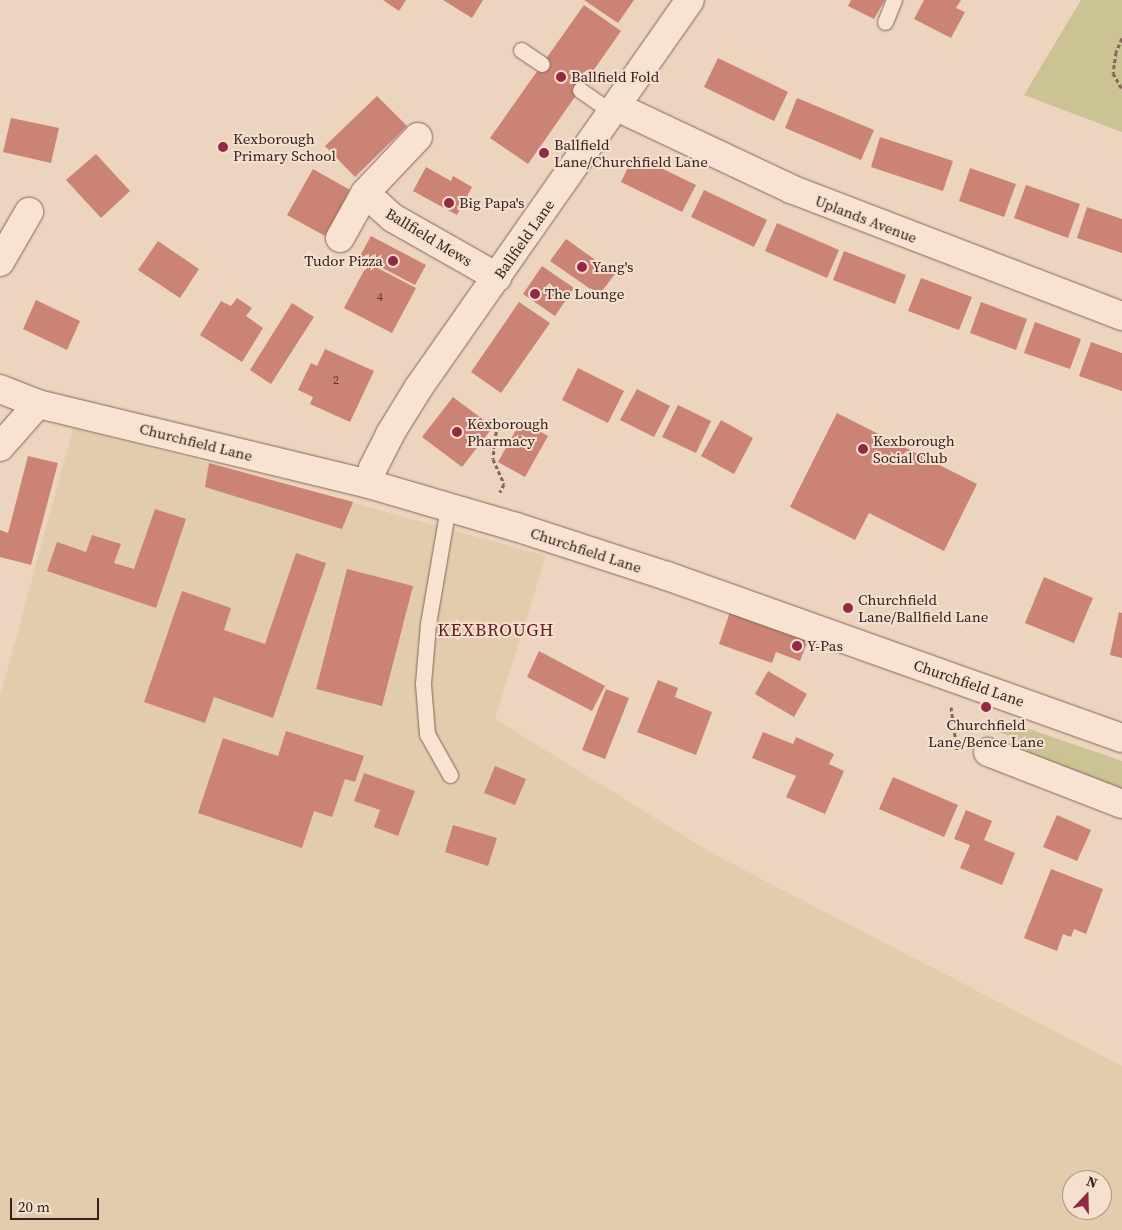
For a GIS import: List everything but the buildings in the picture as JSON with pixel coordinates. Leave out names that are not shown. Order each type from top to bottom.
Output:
[{"type":"street","name":"Ballfield Lane","points":[[369,484],[373,468],[390,434],[420,387],[690,0]]},
{"type":"street","name":"Uplands Avenue","points":[[615,110],[791,190],[1122,316]]},
{"type":"street","points":[[340,238],[365,193],[418,137]]},
{"type":"street","name":"Ballfield Mews","points":[[365,193],[393,218],[497,277]]},
{"type":"street","points":[[0,262],[30,212]]},
{"type":"street","name":"Churchfield Lane","points":[[0,389],[38,404],[369,484],[489,519],[667,576],[1122,738]]},
{"type":"street","points":[[0,447],[38,404]]},
{"type":"street","points":[[988,752],[1122,804]]},
{"type":"lane","points":[[885,22],[894,0]]},
{"type":"lane","points":[[521,50],[542,64]]},
{"type":"lane","points":[[580,90],[615,110]]},
{"type":"lane","points":[[448,507],[428,624],[423,684],[427,734],[450,775]]},
{"type":"path","points":[[1122,38],[1116,52],[1113,73],[1122,89]]},
{"type":"path","points":[[489,519],[504,484],[493,459],[497,425],[491,418]]},
{"type":"path","points":[[947,675],[958,756],[988,752]]},
{"type":"shaded area","points":[[1081,0],[1122,0],[1122,132],[1024,95]]},
{"type":"shaded area","points":[[73,428],[209,463],[546,556],[495,719],[717,856],[1122,1066],[1122,1230],[0,1230],[0,697]]},
{"type":"shaded area","points":[[997,718],[1122,761],[1122,792],[1034,759],[1017,739],[993,730]]},
{"type":"place","name":"Ballfield Fold","points":[[561,77]]},
{"type":"place","name":"Kexborough Primary School","points":[[223,147]]},
{"type":"place","name":"Ballfield Lane/Churchfield Lane","points":[[544,153]]},
{"type":"place","name":"Big Papa's","points":[[449,203]]},
{"type":"place","name":"Tudor Pizza","points":[[393,261]]},
{"type":"place","name":"Yang's","points":[[582,267]]},
{"type":"place","name":"The Lounge","points":[[535,294]]},
{"type":"place","name":"Kexborough Pharmacy","points":[[457,432]]},
{"type":"place","name":"Kexborough Social Club","points":[[863,449]]},
{"type":"place","name":"Churchfield Lane/Ballfield Lane","points":[[848,608]]},
{"type":"place","name":"Y-Pas","points":[[797,646]]},
{"type":"place","name":"Churchfield Lane/Bence Lane","points":[[986,707]]},
{"type":"district","name":"KEXBROUGH","points":[[496,630]]}]
